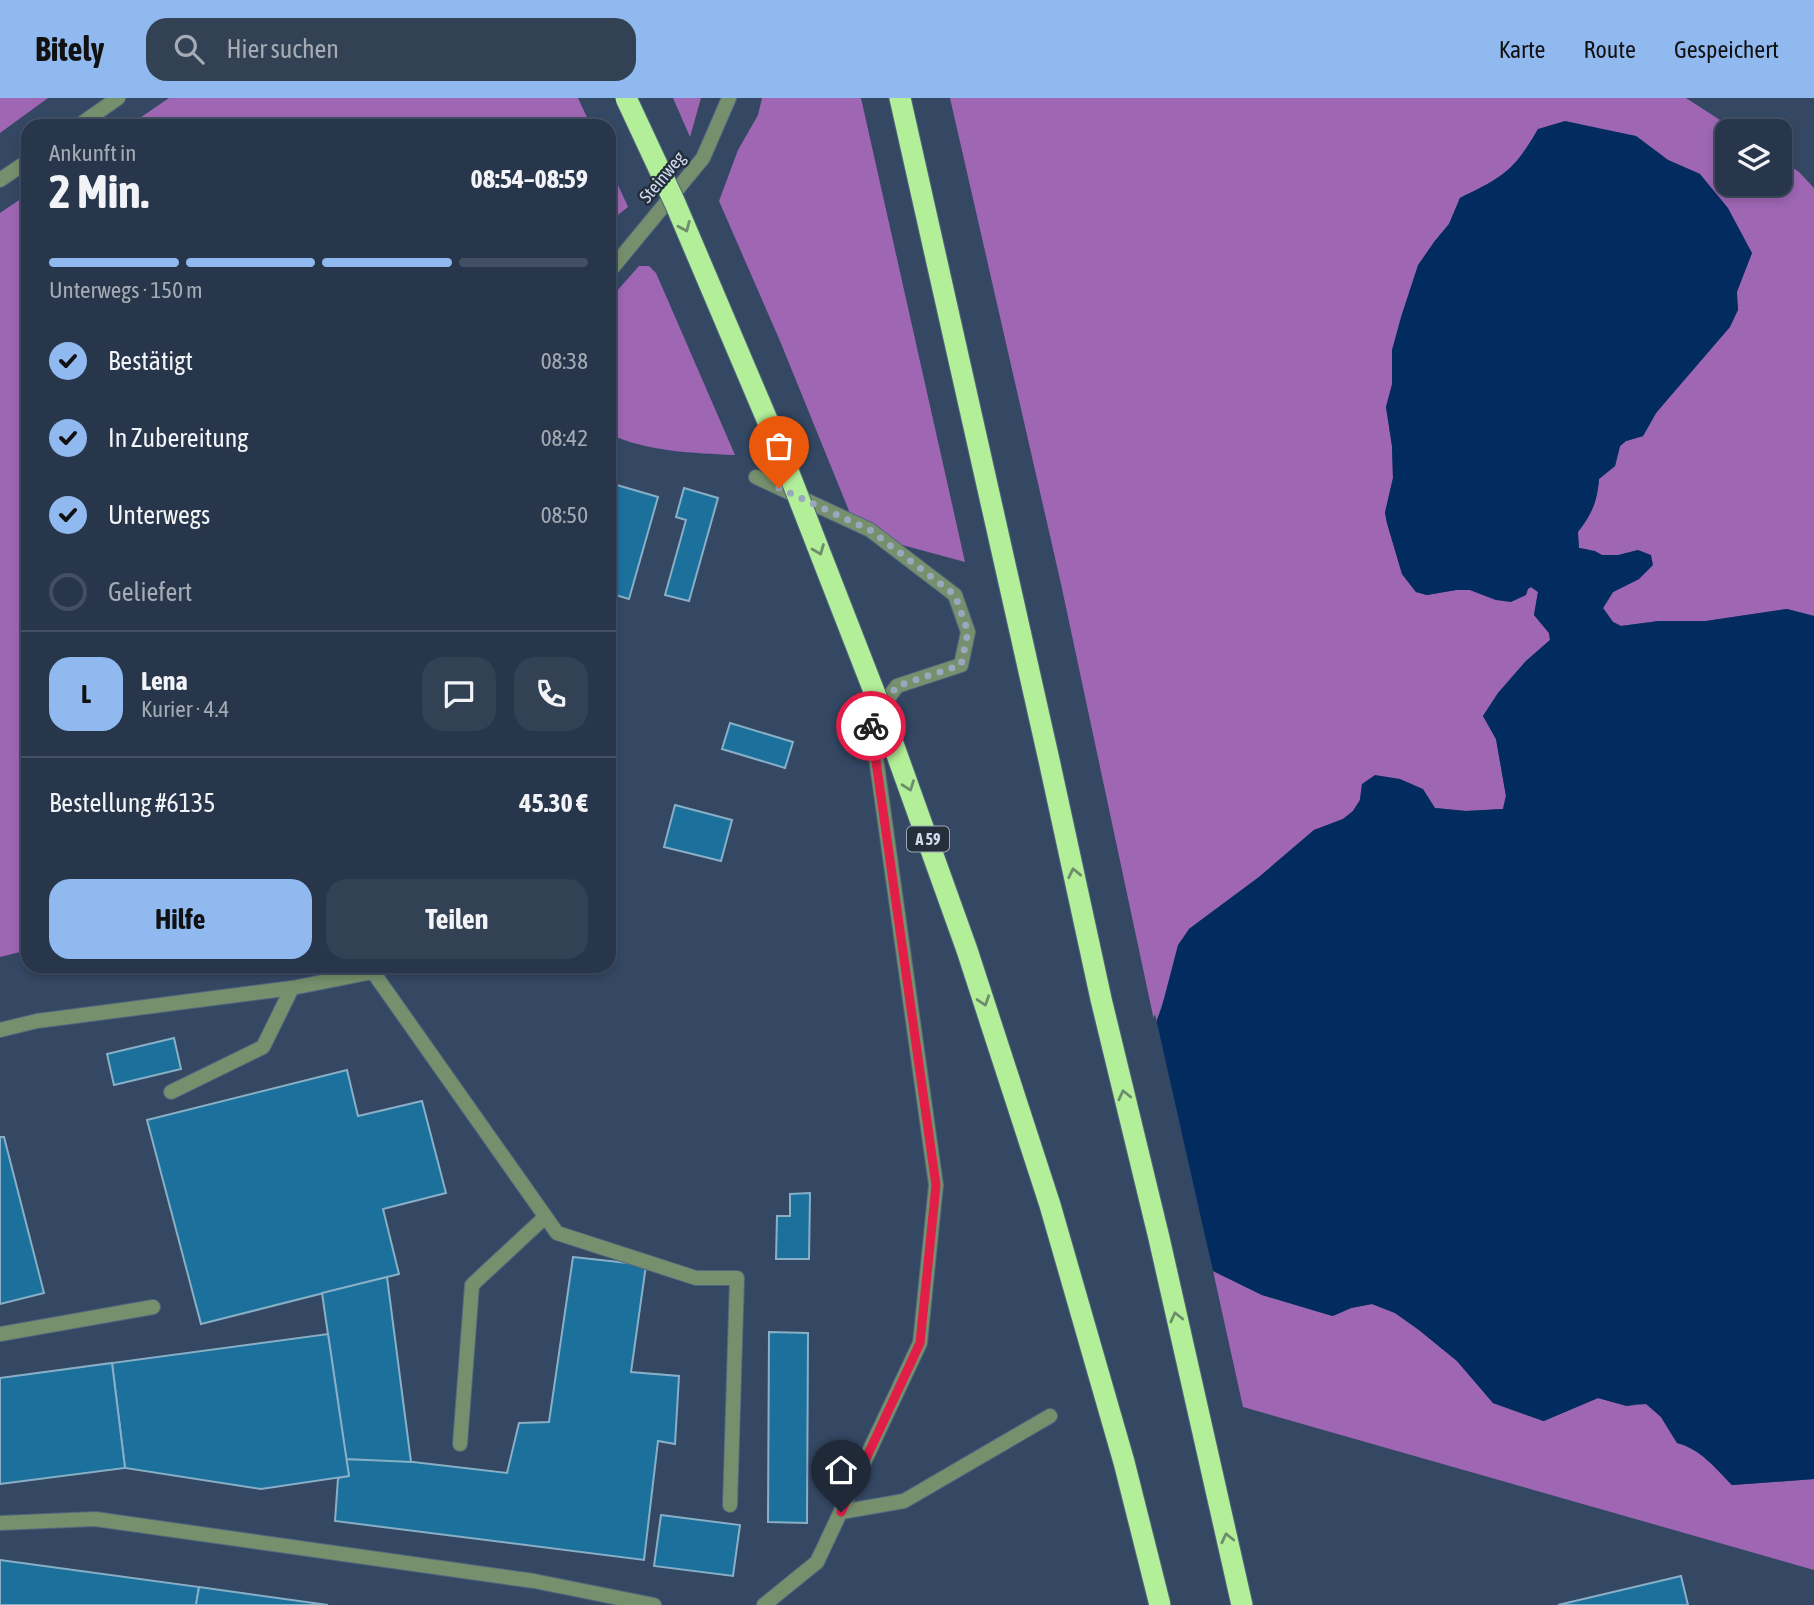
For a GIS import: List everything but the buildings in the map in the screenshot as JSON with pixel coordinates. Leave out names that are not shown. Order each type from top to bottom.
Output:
[{"type":"highway","name":"A 59","points":[[626,98],[675,203],[780,450],[877,699],[963,938],[1053,1218],[1124,1462],[1160,1605]]},
{"type":"highway","points":[[900,98],[1101,999],[1159,1238],[1242,1605]]},
{"type":"street","points":[[88,119],[118,98]]},
{"type":"street","name":"Steinweg","points":[[616,264],[703,158],[729,98]]},
{"type":"street","points":[[0,180],[21,166]]},
{"type":"street","points":[[756,478],[870,530],[955,595],[968,632],[961,665],[897,686],[871,722],[936,1185],[920,1343],[817,1562],[764,1605]]},
{"type":"street","points":[[0,1030],[37,1021],[292,988],[357,973]]},
{"type":"street","points":[[377,973],[557,1233],[696,1278],[737,1278],[730,1505]]},
{"type":"street","points":[[171,1092],[262,1047],[292,988]]},
{"type":"street","points":[[460,1444],[472,1285],[545,1217]]},
{"type":"street","points":[[0,1334],[153,1307]]},
{"type":"street","points":[[841,1512],[904,1501],[1050,1416]]},
{"type":"street","points":[[0,1523],[95,1519],[534,1581],[654,1605]]},
{"type":"shaded area","points":[[0,98],[48,98],[0,133]]},
{"type":"shaded area","points":[[169,98],[578,98],[588,119],[138,119]]},
{"type":"shaded area","points":[[673,98],[701,98],[690,137]]},
{"type":"shaded area","points":[[762,98],[861,98],[965,562],[858,533],[780,341],[719,201],[738,150],[758,115]]},
{"type":"shaded area","points":[[950,98],[1686,98],[1718,119],[1715,119],[1715,196],[1792,196],[1792,167],[1814,188],[1814,616],[1787,609],[1706,621],[1659,621],[1621,626],[1613,622],[1603,608],[1613,592],[1639,579],[1638,550],[1620,555],[1602,555],[1579,548],[1577,532],[1593,507],[1599,479],[1615,466],[1620,446],[1626,441],[1643,436],[1656,413],[1738,310],[1736,292],[1752,253],[1700,174],[1668,160],[1636,136],[1538,129],[1514,164],[1497,178],[1460,198],[1449,224],[1434,242],[1392,350],[1393,384],[1386,407],[1392,446],[1393,478],[1385,512],[1402,574],[1416,592],[1427,595],[1470,590],[1496,600],[1531,587],[1538,592],[1534,615],[1549,633],[1550,640],[1526,661],[1498,693],[1483,716],[1496,739],[1506,796],[1503,809],[1466,811],[1435,808],[1362,784],[1360,800],[1353,811],[1343,819],[1314,830],[1259,877],[1189,929],[1155,1025],[1061,584]]},
{"type":"shaded area","points":[[616,180],[628,207],[616,216]]},
{"type":"shaded area","points":[[21,199],[21,952],[0,957],[0,213]]},
{"type":"shaded area","points":[[639,266],[649,266],[656,273],[735,455],[655,448],[616,437],[616,292]]},
{"type":"shaded area","points":[[1213,1271],[1262,1295],[1332,1316],[1351,1308],[1372,1304],[1395,1313],[1457,1361],[1493,1403],[1543,1421],[1598,1398],[1627,1406],[1647,1404],[1661,1417],[1677,1443],[1700,1454],[1732,1485],[1814,1479],[1814,1570],[1243,1407]]},
{"type":"water","points":[[1565,121],[1636,136],[1668,160],[1700,174],[1715,192],[1715,196],[1718,196],[1728,208],[1752,253],[1737,292],[1738,310],[1730,327],[1656,413],[1643,436],[1626,441],[1620,446],[1615,466],[1599,479],[1593,507],[1578,532],[1579,548],[1602,555],[1618,555],[1638,550],[1651,555],[1653,565],[1639,579],[1613,592],[1603,608],[1613,622],[1621,626],[1659,621],[1706,621],[1787,609],[1814,616],[1814,1479],[1732,1485],[1700,1454],[1677,1443],[1661,1417],[1646,1404],[1627,1406],[1598,1398],[1544,1421],[1493,1403],[1457,1361],[1395,1313],[1372,1304],[1351,1308],[1333,1316],[1262,1295],[1213,1271],[1155,1025],[1178,945],[1189,929],[1259,877],[1314,830],[1343,819],[1353,811],[1360,800],[1362,784],[1375,775],[1400,779],[1423,789],[1435,808],[1466,811],[1503,809],[1506,796],[1496,739],[1483,716],[1498,693],[1526,661],[1550,640],[1549,633],[1534,615],[1538,592],[1531,587],[1526,595],[1511,602],[1496,600],[1470,590],[1427,595],[1416,592],[1402,574],[1385,513],[1393,478],[1392,446],[1386,407],[1392,384],[1392,350],[1418,265],[1449,224],[1460,198],[1497,178],[1514,164],[1538,129]]},
{"type":"pier","points":[[1155,1014],[1214,1276],[1160,1208],[1144,1089],[1151,1024]]},
{"type":"way so far","points":[[779,488],[870,530],[955,595],[968,632],[961,665],[897,686],[871,722],[871,726]]},
{"type":"route","points":[[841,1512],[920,1343],[936,1185],[871,726]]}]
